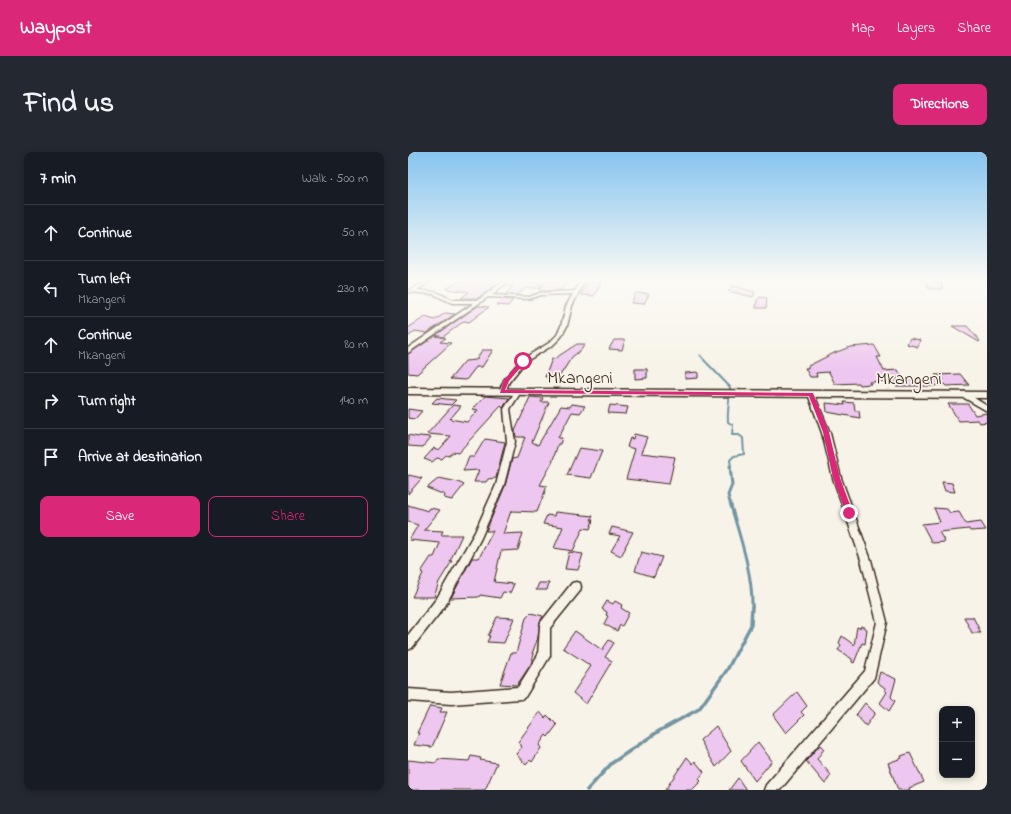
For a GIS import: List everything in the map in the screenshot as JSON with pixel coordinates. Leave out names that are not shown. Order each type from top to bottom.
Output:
[{"type":"street","points":[[408,350],[466,310]]},
{"type":"street","points":[[502,392],[506,381],[523,361],[551,344],[559,336],[564,326],[568,310]]},
{"type":"street","name":"Mkangeni","points":[[408,391],[987,395]]},
{"type":"street","points":[[408,644],[441,602],[478,535],[500,486],[511,442],[507,409],[518,392]]},
{"type":"street","points":[[771,790],[870,674],[882,622],[866,560],[837,478],[826,432],[811,394]]},
{"type":"street","points":[[963,394],[987,409]]},
{"type":"street","points":[[408,695],[422,698],[462,699],[521,693],[544,656],[545,626],[576,588]]},
{"type":"building","points":[[473,310],[485,310],[469,322],[464,321],[443,337],[436,335]]},
{"type":"building","points":[[445,313],[455,314],[427,333],[415,331],[408,337],[408,328],[425,317],[435,320]]},
{"type":"building","points":[[952,326],[967,326],[980,341],[979,342]]},
{"type":"building","points":[[435,336],[446,338],[440,342],[451,343],[417,374],[408,373],[408,354]]},
{"type":"building","points":[[910,338],[920,340],[918,347],[907,344]]},
{"type":"building","points":[[614,340],[625,340],[622,350],[609,349]]},
{"type":"building","points":[[577,344],[585,344],[581,350],[572,357],[559,377],[545,377],[552,359]]},
{"type":"building","points":[[874,345],[881,357],[877,357],[884,371],[898,370],[901,375],[896,379],[944,379],[935,375],[960,374],[969,385],[946,386],[944,384],[932,386],[896,386],[893,381],[869,382],[871,384],[860,385],[859,383],[835,384],[829,372],[816,373],[817,377],[810,377],[805,368],[808,368],[808,366],[834,353],[850,347]]},
{"type":"building","points":[[482,350],[493,350],[482,367],[476,367],[466,380],[450,379],[465,361],[476,360]]},
{"type":"building","points":[[635,369],[647,369],[647,378],[635,379]]},
{"type":"building","points":[[698,372],[698,378],[685,379],[685,373]]},
{"type":"building","points":[[485,396],[509,398],[503,408],[501,406],[458,453],[453,452],[448,456],[446,455],[442,459],[437,458],[432,462],[424,459],[434,448],[439,450],[451,436],[427,434],[453,405],[461,406],[450,419],[467,422],[478,410],[473,409]]},
{"type":"building","points":[[530,397],[543,398],[541,402],[549,402],[532,442],[538,445],[561,406],[570,407],[572,404],[585,406],[580,413],[572,412],[558,438],[562,438],[560,444],[558,444],[552,463],[540,485],[547,486],[537,512],[511,511],[503,534],[523,533],[518,550],[501,551],[494,582],[514,584],[510,593],[503,592],[500,598],[480,595],[479,597],[451,598],[472,558],[479,558],[493,531],[486,531],[505,486],[512,459],[517,458],[525,437],[516,437],[515,431]]},
{"type":"building","points":[[437,398],[456,400],[451,405],[432,403]]},
{"type":"building","points":[[844,402],[854,403],[855,411],[859,411],[860,418],[827,412],[826,403],[845,405]]},
{"type":"building","points":[[948,404],[968,404],[975,415],[987,413],[987,422],[980,423],[978,420],[959,421]]},
{"type":"building","points":[[610,405],[628,407],[626,414],[608,413]]},
{"type":"building","points":[[408,409],[422,411],[415,419],[408,418]]},
{"type":"building","points":[[634,434],[647,437],[641,453],[675,457],[669,484],[626,479],[635,449],[627,447],[630,438],[633,439]]},
{"type":"building","points":[[408,435],[431,437],[423,447],[408,446]]},
{"type":"building","points":[[485,439],[505,442],[496,478],[488,479],[486,482],[474,482],[479,470],[463,471],[469,457],[474,457]]},
{"type":"building","points":[[579,448],[602,451],[591,478],[567,475]]},
{"type":"building","points":[[408,475],[422,478],[408,494]]},
{"type":"building","points":[[439,478],[458,482],[464,485],[452,500],[444,498],[445,495],[427,488]]},
{"type":"building","points":[[942,482],[952,483],[955,492],[945,491]]},
{"type":"building","points":[[408,505],[428,511],[430,508],[440,510],[424,530],[443,531],[441,535],[462,535],[450,561],[452,561],[439,582],[434,597],[412,597],[423,573],[421,572],[431,557],[434,557],[440,543],[409,540],[418,525],[408,522]]},
{"type":"building","points":[[934,508],[947,509],[950,513],[959,512],[966,524],[981,522],[986,530],[970,531],[969,529],[939,532],[945,542],[932,543],[922,524],[940,522]]},
{"type":"building","points":[[555,512],[593,516],[590,529],[583,528],[573,551],[554,548],[563,527],[543,524],[547,515],[554,516]]},
{"type":"building","points":[[612,527],[633,532],[621,556],[611,551],[620,536],[609,534]]},
{"type":"building","points":[[569,552],[583,554],[578,570],[565,569]]},
{"type":"building","points":[[641,552],[662,557],[654,577],[635,571]]},
{"type":"building","points":[[539,583],[549,583],[547,590],[536,590]]},
{"type":"building","points":[[607,601],[613,604],[615,601],[622,605],[621,608],[629,613],[622,626],[620,625],[617,631],[604,624],[608,616],[606,615],[607,612],[602,609]]},
{"type":"building","points":[[531,613],[543,616],[540,622],[538,637],[532,654],[534,654],[531,664],[517,685],[500,684],[511,653],[516,653],[526,618]]},
{"type":"building","points":[[497,617],[514,618],[504,643],[487,642],[490,636],[488,636]]},
{"type":"building","points":[[964,617],[973,617],[981,633],[972,633]]},
{"type":"building","points":[[861,626],[867,629],[865,644],[862,643],[854,663],[852,662],[852,659],[838,650],[841,645],[839,643],[842,636],[854,645],[857,627],[860,628]]},
{"type":"building","points":[[575,631],[602,650],[609,640],[614,643],[605,657],[612,661],[586,704],[573,693],[591,666],[563,648]]},
{"type":"building","points":[[880,672],[896,679],[891,697],[895,701],[889,711],[880,703],[887,692],[885,688],[877,682]]},
{"type":"building","points":[[797,692],[807,706],[801,712],[804,715],[786,733],[773,715]]},
{"type":"building","points":[[865,703],[875,713],[866,726],[856,715]]},
{"type":"building","points":[[430,706],[442,708],[440,712],[447,712],[432,747],[414,745],[419,733],[417,733]]},
{"type":"building","points":[[540,712],[545,718],[547,715],[557,725],[548,737],[546,735],[539,745],[541,748],[532,762],[530,760],[526,765],[516,754],[522,747],[518,742]]},
{"type":"building","points":[[716,726],[731,751],[716,767],[700,740]]},
{"type":"building","points":[[758,742],[772,761],[755,781],[741,761]]},
{"type":"building","points":[[820,745],[824,749],[817,759],[831,775],[825,784],[806,761]]},
{"type":"building","points":[[910,753],[924,782],[909,788],[910,790],[898,790],[888,763],[902,758],[901,756]]},
{"type":"building","points":[[471,756],[481,758],[480,760],[497,763],[485,790],[408,790],[408,760],[436,763],[438,759],[469,761]]},
{"type":"building","points":[[687,757],[693,764],[695,761],[704,772],[699,779],[701,781],[692,790],[665,790]]},
{"type":"building","points":[[738,778],[746,790],[729,790]]},
{"type":"waterway","points":[[700,355],[705,361]]},
{"type":"waterway","points":[[704,360],[730,387],[728,422],[733,425],[732,435],[739,435],[743,438],[744,454],[734,456],[730,460],[731,467]]},
{"type":"waterway","points":[[730,466],[732,485],[728,495],[747,565],[752,593],[752,606]]},
{"type":"waterway","points":[[587,790],[612,763],[659,731],[699,709],[727,670],[751,625],[752,606]]},
{"type":"route","points":[[523,361],[506,381],[502,392],[811,394],[826,432],[837,478],[849,513]]}]
